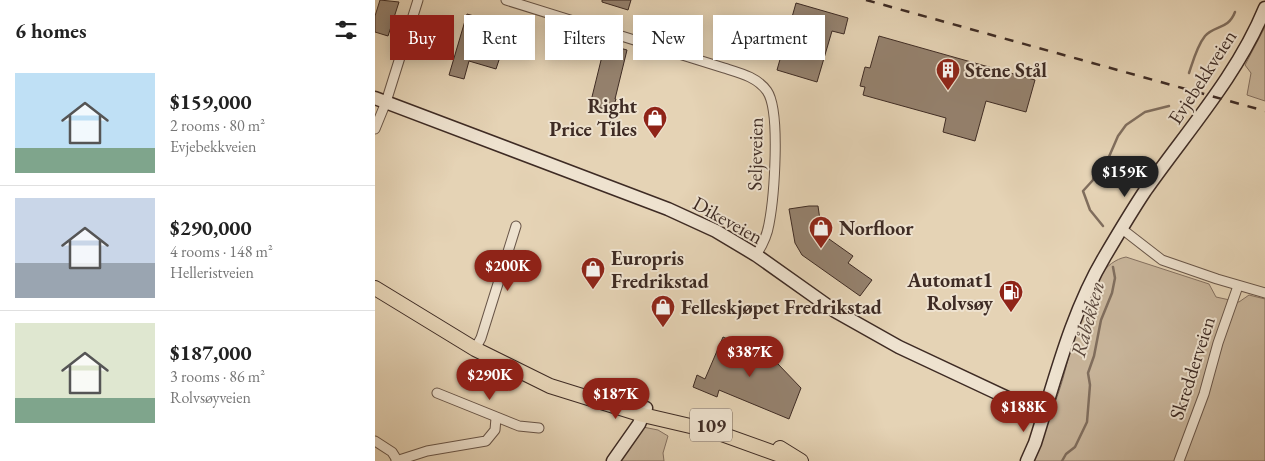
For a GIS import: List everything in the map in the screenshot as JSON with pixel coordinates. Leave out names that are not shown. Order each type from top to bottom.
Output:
[{"type":"main road","name":"109","points":[[375,288],[475,349],[544,382],[553,382],[638,410],[749,437],[782,449],[786,454],[801,461]]},
{"type":"street","points":[[375,129],[381,100],[418,0]]},
{"type":"street","name":"Seljeveien","points":[[506,0],[724,68],[760,83],[771,99],[775,112],[774,163],[769,225],[763,245],[756,255]]},
{"type":"street","name":"Evjebekkveien","points":[[1027,461],[1035,443],[1072,323],[1104,257],[1145,192],[1213,102],[1258,25],[1265,8]]},
{"type":"street","name":"Dikeveien","points":[[381,100],[668,209],[716,231],[756,255],[835,311],[899,347],[1044,414]]},
{"type":"street","points":[[475,349],[481,338],[516,226]]},
{"type":"street","points":[[1122,229],[1162,260],[1238,286],[1265,293]]},
{"type":"street","name":"Skredderveien","points":[[1179,461],[1238,286]]},
{"type":"street","points":[[437,393],[519,426],[539,428]]},
{"type":"street","points":[[613,461],[627,439],[638,410]]},
{"type":"street","points":[[375,441],[392,452],[397,460],[427,451],[487,441],[495,430],[496,418]]},
{"type":"shaded area","points":[[1265,27],[1265,101],[1247,95],[1251,73],[1245,65]]},
{"type":"shaded area","points":[[1126,257],[1209,284],[1216,297],[1239,302],[1249,295],[1265,299],[1265,461],[1031,461],[1058,395],[1075,332],[1090,292],[1100,276],[1112,263]]},
{"type":"shaded area","points":[[643,427],[658,430],[668,436],[663,453],[664,461],[618,461]]},
{"type":"building","points":[[380,0],[399,2],[395,15],[390,15],[388,36],[375,32],[375,16]]},
{"type":"building","points":[[602,0],[631,0],[628,10],[602,2]]},
{"type":"building","points":[[796,3],[848,18],[844,34],[832,31],[825,55],[825,15],[793,15]]},
{"type":"building","points":[[464,24],[464,60],[499,60],[496,69],[469,61],[464,79],[449,75]]},
{"type":"building","name":"Stene Stål","points":[[879,36],[1035,80],[1026,112],[986,101],[975,141],[943,132],[946,118],[863,95],[865,87],[860,86],[865,67],[870,68]]},
{"type":"building","points":[[623,49],[627,50],[612,111],[590,105],[601,60],[623,60]]},
{"type":"building","points":[[780,60],[823,60],[817,82],[777,70]]},
{"type":"building","name":"Norfloor","points":[[818,206],[822,234],[853,256],[848,263],[872,280],[860,296],[802,255],[795,243],[789,209]]},
{"type":"building","points":[[723,337],[737,343],[739,338],[750,342],[749,345],[778,364],[801,388],[789,419],[719,390],[717,397],[693,387],[697,375],[705,379]]},
{"type":"waterway","points":[[1189,73],[1197,49],[1205,36],[1229,22],[1235,12]]},
{"type":"waterway","name":"Råbekken","points":[[1103,226],[1090,210],[1083,191],[1093,180],[1095,171],[1108,159],[1118,136],[1126,125],[1145,112],[1169,106]]},
{"type":"waterway","name":"Råbekken","points":[[1062,461],[1066,454],[1075,447],[1087,422],[1090,385],[1088,373],[1094,356],[1101,320],[1112,293],[1115,278],[1113,267]]},
{"type":"railway","points":[[866,0],[1265,111]]},
{"type":"place","name":"Stene Stål","points":[[948,91]]},
{"type":"place","name":"Right Price Tiles","points":[[655,139]]},
{"type":"place","name":"Norfloor","points":[[821,249]]},
{"type":"place","name":"Europris Fredrikstad","points":[[593,290]]},
{"type":"place","name":"Automat1 Rolvsøy","points":[[1011,313]]},
{"type":"place","name":"Felleskjøpet Fredrikstad","points":[[663,328]]}]
